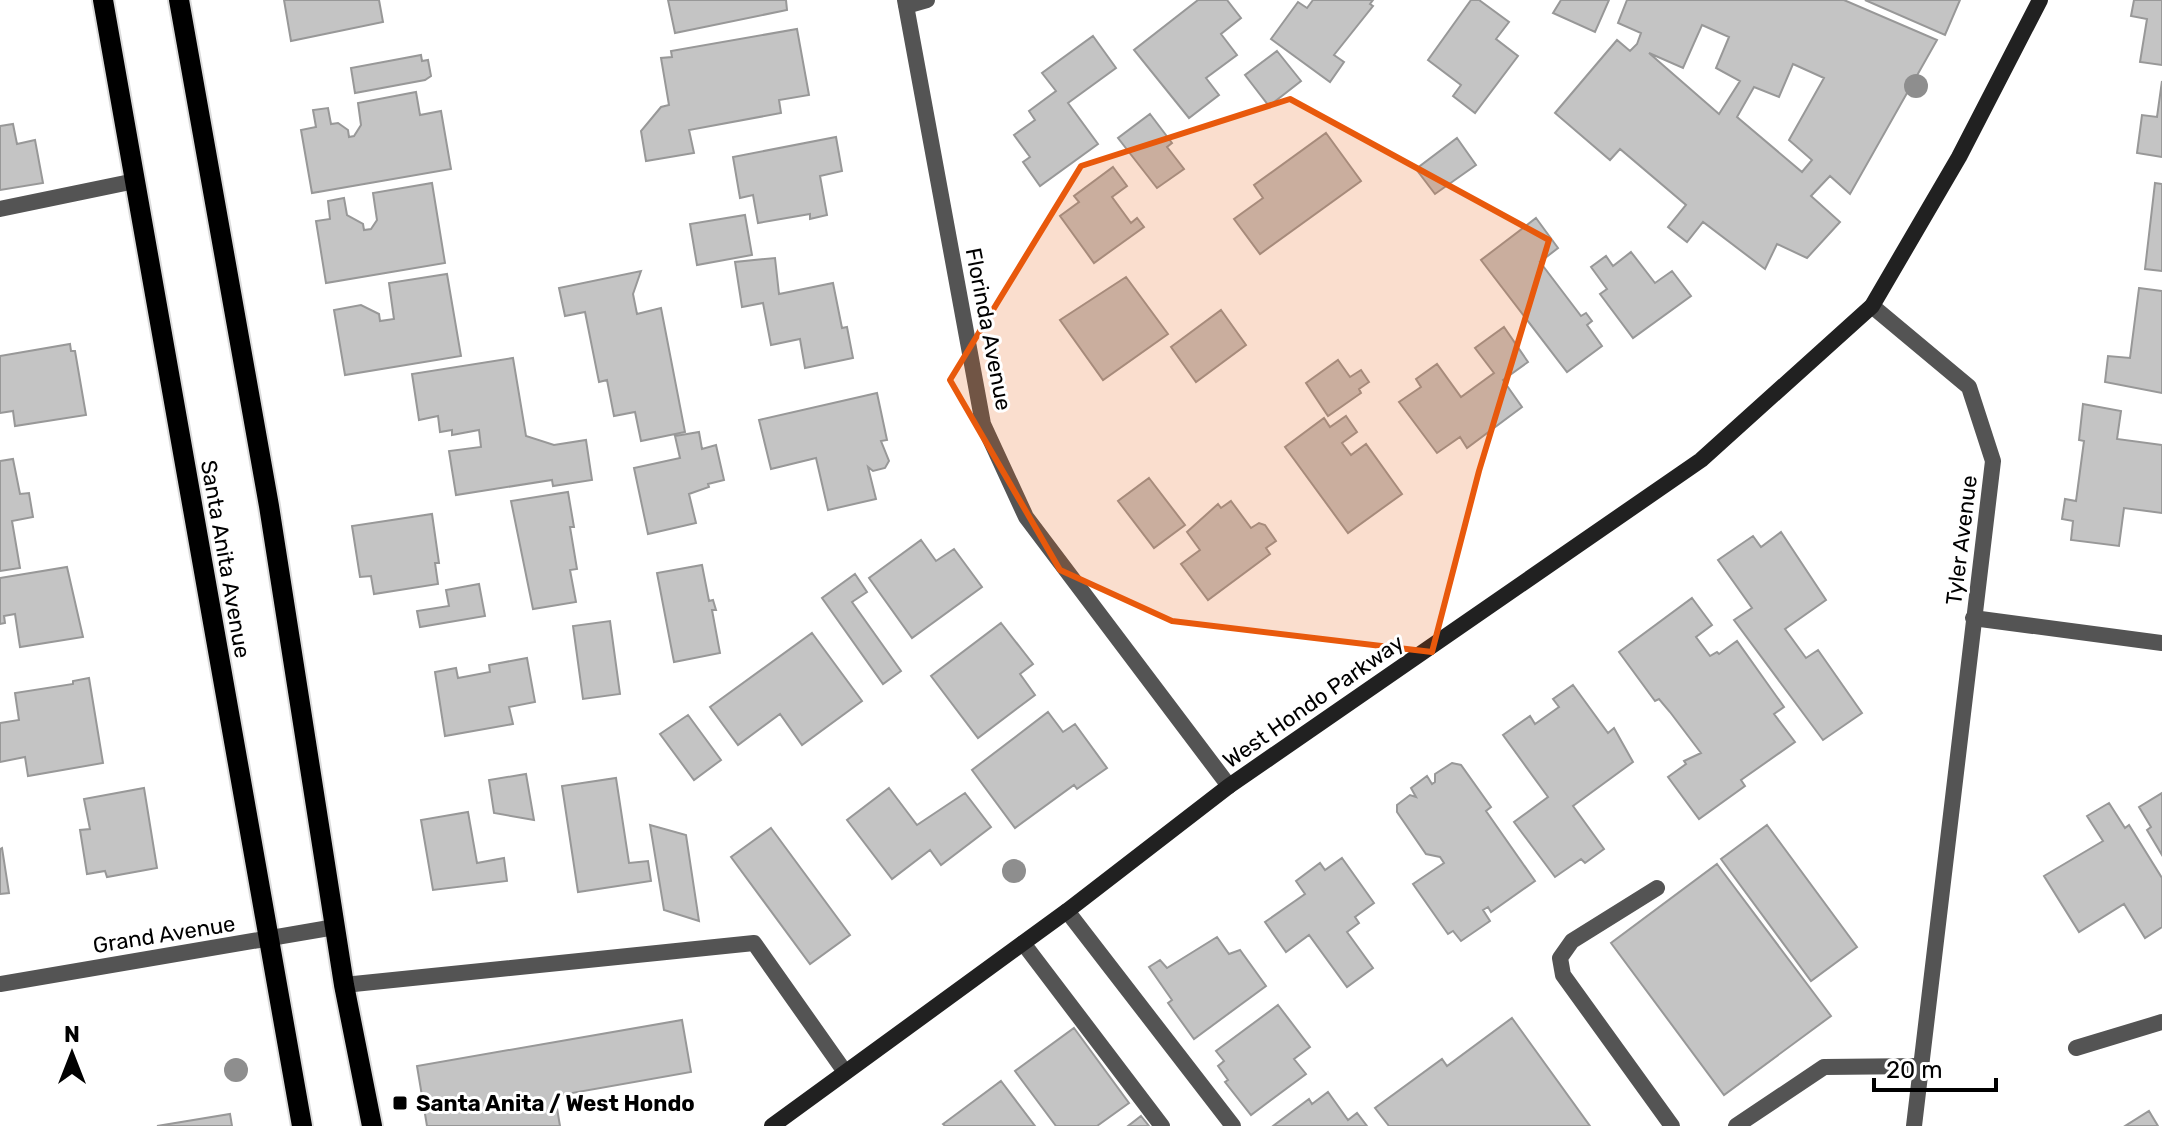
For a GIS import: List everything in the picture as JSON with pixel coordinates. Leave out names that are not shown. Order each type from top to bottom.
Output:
[{"type":"main road","name":"Santa Anita Avenue","points":[[103,0],[266,940],[302,1126]]},
{"type":"main road","points":[[179,0],[269,506],[344,985],[372,1126]]},
{"type":"street","points":[[906,3],[927,0]]},
{"type":"street","points":[[1872,306],[1959,157],[2040,0]]},
{"type":"street","name":"Florinda Avenue","points":[[906,3],[983,424],[1026,517],[1229,786]]},
{"type":"street","points":[[0,209],[135,181]]},
{"type":"street","name":"Tyler Avenue","points":[[1872,306],[1969,387],[1993,461],[1914,1126]]},
{"type":"street","name":"West Hondo Parkway","points":[[772,1126],[1067,911],[1229,786],[1701,460],[1872,306]]},
{"type":"street","points":[[1973,618],[2162,643]]},
{"type":"street","points":[[1657,888],[1572,941],[1560,958],[1563,975],[1672,1126]]},
{"type":"street","points":[[1067,911],[1233,1126]]},
{"type":"street","name":"Grand Avenue","points":[[0,984],[335,927]]},
{"type":"street","points":[[344,985],[754,943],[845,1072]]},
{"type":"street","points":[[1023,943],[1162,1126]]},
{"type":"street","points":[[2076,1048],[2162,1022]]},
{"type":"street","points":[[1736,1126],[1824,1067],[1921,1066]]},
{"type":"highlighted area","points":[[1290,99],[1549,240],[1479,471],[1432,652],[1172,621],[1060,570],[950,380],[1081,166]]},
{"type":"building","points":[[284,0],[379,0],[383,22],[291,41]]},
{"type":"building","points":[[668,0],[786,0],[787,10],[675,33]]},
{"type":"building","points":[[1198,0],[1227,0],[1241,18],[1221,34],[1237,55],[1206,78],[1219,95],[1189,118],[1134,50]]},
{"type":"building","points":[[1313,0],[1373,0],[1370,4],[1373,6],[1334,55],[1344,62],[1330,82],[1271,39],[1298,2],[1307,8]]},
{"type":"building","points":[[1471,0],[1479,0],[1509,22],[1496,39],[1518,56],[1475,113],[1453,96],[1461,85],[1428,60]]},
{"type":"building","points":[[1561,0],[1609,0],[1595,32],[1553,13]]},
{"type":"building","points":[[1627,0],[1844,0],[1937,40],[1850,194],[1830,176],[1811,196],[1840,222],[1807,258],[1777,244],[1765,269],[1703,222],[1687,242],[1668,227],[1686,205],[1620,149],[1610,160],[1555,113],[1617,40],[1630,51],[1637,44],[1641,33],[1618,23]],"holes":[[[1702,25],[1729,37],[1716,68],[1740,81],[1719,114],[1649,53],[1683,68]],[[1793,64],[1824,78],[1789,140],[1812,160],[1802,172],[1737,117],[1754,87],[1779,97]]]},
{"type":"building","points":[[1865,0],[1960,0],[1945,35]]},
{"type":"building","points":[[2134,0],[2162,0],[2162,65],[2140,62],[2147,19],[2131,16]]},
{"type":"building","points":[[797,29],[809,95],[779,100],[781,113],[689,130],[694,153],[646,161],[641,131],[661,107],[669,105],[661,58],[672,57],[671,51]]},
{"type":"building","points":[[1093,36],[1116,68],[1068,103],[1098,144],[1040,186],[1023,162],[1030,157],[1014,135],[1035,120],[1029,111],[1056,91],[1042,73]]},
{"type":"building","points":[[1277,51],[1301,81],[1269,106],[1245,75]]},
{"type":"building","points":[[421,55],[422,61],[428,60],[431,76],[425,80],[355,93],[351,68]]},
{"type":"building","points":[[2162,81],[2162,157],[2137,153],[2142,115],[2157,117]]},
{"type":"building","points":[[416,92],[420,115],[441,111],[451,169],[312,193],[301,130],[316,127],[313,110],[328,108],[331,124],[338,123],[348,130],[349,137],[354,136],[361,125],[358,103]]},
{"type":"building","points":[[1150,114],[1172,143],[1167,147],[1184,169],[1157,188],[1118,138]]},
{"type":"building","points":[[13,124],[17,144],[35,140],[43,183],[0,190],[0,126]]},
{"type":"building","points":[[1326,133],[1361,181],[1260,254],[1234,219],[1263,198],[1254,185]]},
{"type":"building","points":[[836,137],[842,171],[820,176],[827,215],[810,219],[810,214],[758,223],[753,195],[740,198],[733,157]]},
{"type":"building","points":[[1457,138],[1476,165],[1435,194],[1416,169]]},
{"type":"building","points":[[1113,167],[1127,186],[1112,197],[1131,223],[1137,218],[1144,227],[1094,263],[1060,216],[1079,202],[1074,196]]},
{"type":"building","points":[[432,183],[445,263],[326,283],[316,221],[330,219],[328,201],[344,198],[347,215],[363,224],[364,230],[371,229],[377,220],[373,193]]},
{"type":"building","points":[[2155,183],[2162,184],[2162,271],[2145,269]]},
{"type":"building","points":[[745,215],[752,255],[697,265],[690,224]]},
{"type":"building","points":[[1536,218],[1558,248],[1540,262],[1581,316],[1586,313],[1592,321],[1587,325],[1602,346],[1567,372],[1481,260]]},
{"type":"building","points":[[1631,252],[1655,283],[1672,271],[1691,296],[1633,338],[1600,294],[1607,289],[1591,267],[1606,256],[1613,266]]},
{"type":"building","points":[[775,258],[779,294],[833,283],[842,328],[847,327],[853,358],[805,368],[800,339],[771,345],[763,303],[742,307],[735,262]]},
{"type":"building","points":[[641,271],[633,294],[637,314],[661,308],[685,432],[641,441],[635,412],[614,416],[607,380],[599,382],[585,312],[565,316],[559,288]]},
{"type":"building","points":[[447,274],[461,356],[345,375],[334,310],[361,305],[379,314],[380,321],[394,319],[389,283]]},
{"type":"building","points":[[1126,277],[1168,334],[1103,380],[1060,320]]},
{"type":"building","points":[[2139,288],[2162,291],[2162,393],[2105,382],[2108,356],[2130,358]]},
{"type":"building","points":[[1221,310],[1246,345],[1196,382],[1171,347]]},
{"type":"building","points":[[1504,327],[1528,362],[1503,380],[1522,407],[1467,448],[1460,437],[1437,453],[1399,402],[1421,387],[1416,379],[1437,364],[1461,397],[1494,373],[1475,348]]},
{"type":"building","points":[[70,344],[71,351],[75,351],[86,415],[15,426],[13,411],[0,413],[0,356]]},
{"type":"building","points":[[513,358],[526,436],[554,445],[586,440],[592,480],[553,486],[552,480],[456,495],[449,451],[481,447],[479,430],[452,435],[452,430],[440,432],[438,416],[419,420],[412,374]]},
{"type":"building","points":[[1338,360],[1350,377],[1361,370],[1369,382],[1359,389],[1361,393],[1328,416],[1306,383]]},
{"type":"building","points":[[877,393],[887,440],[881,441],[889,461],[885,468],[873,471],[868,467],[876,499],[828,510],[816,458],[771,469],[759,420]]},
{"type":"building","points":[[2083,404],[2121,411],[2117,439],[2162,445],[2162,513],[2124,508],[2119,546],[2071,540],[2073,521],[2062,519],[2065,499],[2076,501],[2084,441],[2079,440]]},
{"type":"building","points":[[1346,416],[1357,432],[1342,443],[1351,455],[1366,444],[1402,494],[1348,533],[1285,447],[1324,418],[1330,427]]},
{"type":"building","points":[[699,432],[702,449],[716,445],[724,480],[689,494],[696,523],[648,534],[634,468],[680,458],[675,436]]},
{"type":"building","points":[[13,459],[20,494],[29,493],[33,517],[12,521],[20,568],[0,571],[0,461]]},
{"type":"building","points":[[1149,478],[1185,525],[1154,548],[1118,501]]},
{"type":"building","points":[[568,492],[577,569],[570,570],[576,602],[533,609],[511,501]]},
{"type":"building","points":[[1231,501],[1251,528],[1259,523],[1265,525],[1276,541],[1266,548],[1270,554],[1208,600],[1181,564],[1200,550],[1187,532],[1218,504],[1221,508]]},
{"type":"building","points":[[432,514],[439,563],[435,563],[438,584],[374,594],[371,576],[360,577],[352,526]]},
{"type":"building","points":[[1781,532],[1826,600],[1785,629],[1806,658],[1818,650],[1862,713],[1823,740],[1734,620],[1752,608],[1718,560],[1753,536],[1761,547]]},
{"type":"building","points":[[921,540],[936,561],[954,549],[982,587],[912,638],[869,578]]},
{"type":"building","points":[[702,565],[709,601],[713,600],[716,610],[712,610],[720,653],[674,662],[657,573]]},
{"type":"building","points":[[67,567],[83,637],[20,647],[15,614],[4,616],[5,623],[0,624],[0,578]]},
{"type":"building","points":[[855,574],[867,592],[852,602],[901,671],[883,684],[822,598]]},
{"type":"building","points":[[479,584],[485,616],[420,627],[417,611],[449,606],[446,590]]},
{"type":"building","points":[[1692,598],[1712,625],[1696,637],[1710,656],[1719,654],[1737,641],[1784,707],[1774,714],[1795,742],[1741,780],[1745,786],[1699,819],[1668,777],[1686,764],[1684,761],[1701,753],[1659,699],[1655,701],[1619,652]]},
{"type":"building","points":[[610,621],[620,694],[583,699],[573,626]]},
{"type":"building","points":[[1001,623],[1033,664],[1020,674],[1035,695],[978,738],[931,676]]},
{"type":"building","points":[[812,633],[862,701],[802,745],[780,714],[738,745],[710,707]]},
{"type":"building","points":[[527,658],[535,702],[509,707],[513,724],[445,736],[435,672],[456,668],[458,678],[490,672],[489,665]]},
{"type":"building","points":[[89,678],[103,763],[28,776],[25,757],[0,762],[0,723],[19,720],[15,693],[73,684],[73,681]]},
{"type":"building","points":[[1573,685],[1608,733],[1614,728],[1633,762],[1573,806],[1604,849],[1585,863],[1581,859],[1555,877],[1514,822],[1548,797],[1503,735],[1530,716],[1535,724],[1559,707],[1553,699]]},
{"type":"building","points":[[1048,712],[1063,732],[1075,724],[1107,768],[1077,789],[1074,785],[1015,828],[972,770]]},
{"type":"building","points":[[688,715],[721,760],[694,780],[660,734]]},
{"type":"building","points":[[1452,763],[1461,765],[1491,807],[1486,811],[1535,881],[1491,912],[1488,907],[1483,910],[1490,921],[1461,941],[1453,931],[1448,934],[1413,884],[1444,863],[1440,857],[1426,854],[1397,812],[1397,805],[1410,795],[1416,797],[1411,788],[1427,776],[1432,784],[1435,774]]},
{"type":"building","points":[[526,774],[534,820],[494,813],[489,780]]},
{"type":"building","points":[[616,778],[629,863],[648,861],[651,881],[578,892],[562,786]]},
{"type":"building","points":[[144,788],[157,868],[107,877],[105,871],[87,874],[80,830],[90,829],[84,799]]},
{"type":"building","points":[[889,788],[917,825],[965,793],[991,827],[941,865],[930,850],[892,879],[847,820]]},
{"type":"building","points":[[2162,793],[2162,855],[2147,830],[2151,827],[2139,807]]},
{"type":"building","points":[[2109,803],[2125,828],[2129,825],[2162,878],[2162,927],[2145,938],[2124,904],[2079,932],[2044,876],[2103,841],[2087,816]]},
{"type":"building","points":[[468,812],[477,863],[504,858],[507,881],[433,890],[421,820]]},
{"type":"building","points":[[650,825],[686,835],[699,921],[664,910]]},
{"type":"building","points":[[1767,825],[1857,947],[1811,981],[1721,859]]},
{"type":"building","points":[[771,828],[850,935],[810,964],[731,857]]},
{"type":"building","points":[[0,849],[9,893],[0,894]]},
{"type":"building","points":[[1342,858],[1374,903],[1355,917],[1359,923],[1347,932],[1373,968],[1347,987],[1309,935],[1286,952],[1265,922],[1305,894],[1296,881],[1320,863],[1325,870]]},
{"type":"building","points":[[1717,864],[1831,1016],[1724,1095],[1611,943]]},
{"type":"building","points":[[1217,937],[1229,954],[1240,950],[1266,986],[1194,1039],[1168,1003],[1172,1000],[1149,967],[1160,960],[1167,968]]},
{"type":"building","points":[[1278,1005],[1310,1047],[1294,1059],[1306,1074],[1251,1115],[1225,1082],[1228,1080],[1218,1066],[1224,1061],[1216,1051]]},
{"type":"building","points":[[1512,1018],[1590,1126],[1389,1126],[1375,1108],[1442,1059],[1447,1066]]},
{"type":"building","points":[[682,1020],[691,1072],[555,1096],[560,1126],[427,1126],[417,1066]]},
{"type":"building","points":[[1074,1028],[1129,1103],[1097,1126],[1056,1126],[1015,1071]]},
{"type":"building","points":[[1001,1081],[1035,1126],[943,1124]]},
{"type":"building","points":[[1328,1092],[1348,1120],[1357,1113],[1367,1126],[1273,1126],[1309,1099],[1312,1104]]},
{"type":"building","points":[[2149,1111],[2158,1126],[2125,1126]]},
{"type":"building","points":[[230,1114],[232,1126],[157,1126]]},
{"type":"building","points":[[1141,1116],[1149,1126],[1128,1126]]},
{"type":"place","name":"Santa Anita / West Hondo","points":[[400,1103]]}]
